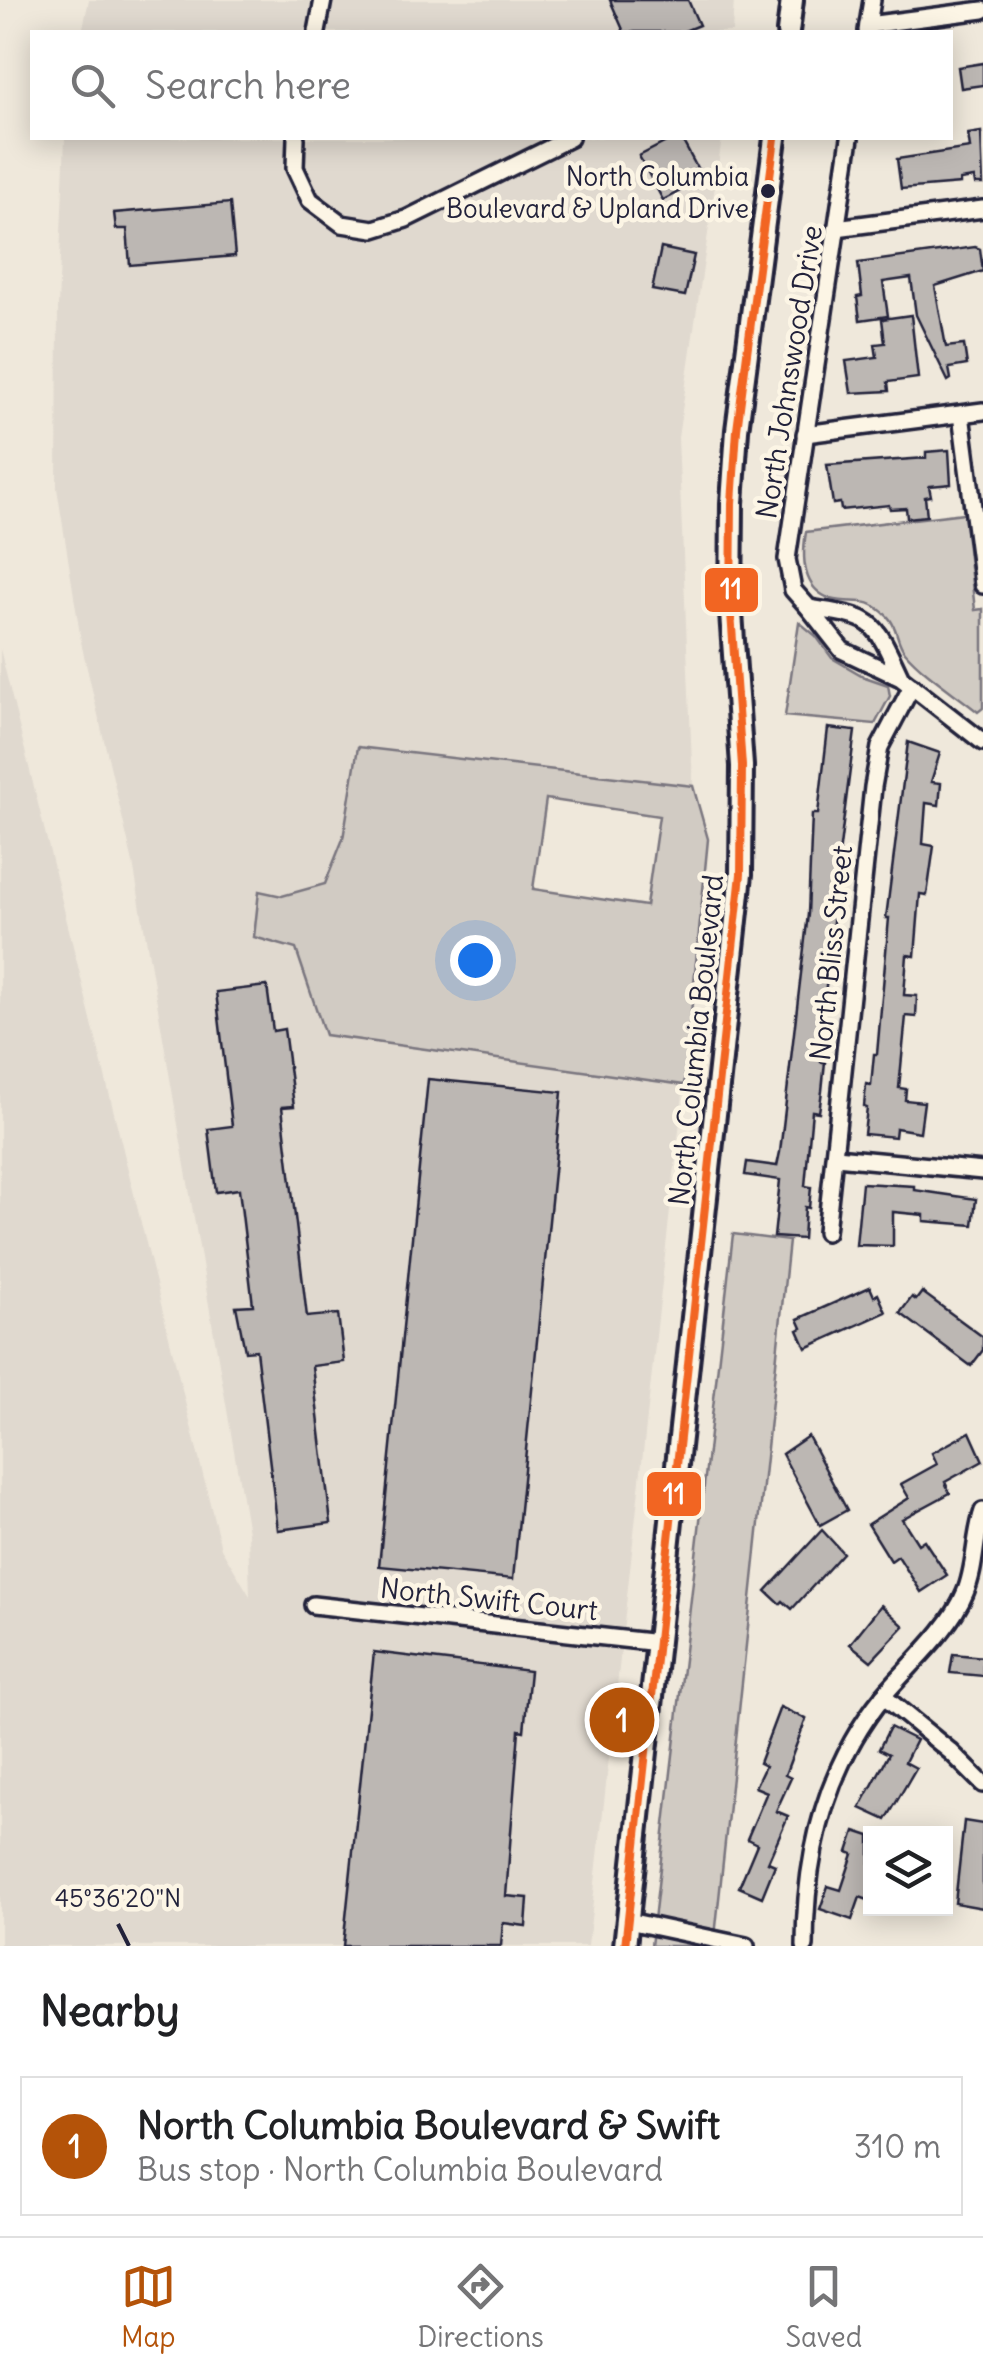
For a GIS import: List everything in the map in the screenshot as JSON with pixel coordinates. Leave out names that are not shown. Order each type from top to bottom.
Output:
[{"type":"main road","points":[[788,30],[792,0]]},
{"type":"main road","name":"North Columbia Boulevard","points":[[625,1946],[741,874],[742,766],[731,613],[732,502],[737,430],[775,140]]},
{"type":"street","points":[[317,30],[323,0]]},
{"type":"street","points":[[872,0],[867,29],[983,10]]},
{"type":"street","points":[[296,140],[295,168],[310,200],[342,224],[374,229],[406,219],[566,140]]},
{"type":"street","name":"North Johnswood Drive","points":[[850,140],[787,559],[793,590],[842,650],[906,682],[983,742]]},
{"type":"street","points":[[836,228],[983,210]]},
{"type":"street","points":[[804,434],[983,411]]},
{"type":"street","points":[[961,414],[983,584]]},
{"type":"street","name":"North Johnswood Drive","points":[[809,608],[858,616],[870,622],[906,682]]},
{"type":"street","points":[[830,637],[832,626],[844,614]]},
{"type":"street","points":[[865,662],[876,656],[882,642]]},
{"type":"street","name":"North Bliss Street","points":[[826,1232],[873,787],[880,747],[906,682]]},
{"type":"street","points":[[836,1156],[983,1170]]},
{"type":"street","points":[[805,1946],[806,1900],[823,1806],[853,1742],[883,1696],[915,1663],[964,1596],[983,1511]]},
{"type":"street","name":"North Swift Court","points":[[313,1606],[659,1643]]},
{"type":"street","points":[[883,1696],[983,1784]]},
{"type":"street","points":[[628,1921],[746,1946]]},
{"type":"shaded area","points":[[89,0],[734,0],[732,30],[82,30]]},
{"type":"shaded area","points":[[65,140],[722,140],[678,438],[693,786],[358,747],[343,839],[325,884],[282,896],[259,891],[254,937],[296,948],[326,1035],[684,1085],[588,1946],[0,1946],[0,649],[221,1548],[250,1596],[248,1532],[133,863],[82,647],[57,488],[58,306]]},
{"type":"shaded area","points":[[964,513],[975,610],[983,609],[983,708],[978,712],[913,660],[902,648],[891,621],[880,610],[866,603],[831,599],[814,588],[806,571],[804,551],[806,532]]},
{"type":"shaded area","points":[[799,622],[816,636],[832,658],[888,685],[890,696],[875,724],[785,716]]},
{"type":"shaded area","points":[[358,747],[693,786],[708,839],[684,1085],[325,1035],[296,949],[254,937],[259,891],[282,896],[325,884],[343,839]],"holes":[[[546,799],[659,816],[646,906],[533,889]]]},
{"type":"shaded area","points":[[733,1234],[789,1241],[714,1946],[651,1946]]},
{"type":"building","points":[[610,0],[688,0],[699,25],[687,30],[623,30]]},
{"type":"building","points":[[983,63],[983,85],[961,88],[958,67]]},
{"type":"building","points":[[981,132],[983,184],[975,184],[974,178],[960,180],[960,184],[901,189],[897,159],[970,148],[968,134]]},
{"type":"building","points":[[670,140],[682,140],[703,179],[663,200],[639,156]]},
{"type":"building","points":[[230,203],[235,256],[130,265],[127,229],[116,229],[114,213]]},
{"type":"building","points":[[661,248],[694,255],[685,296],[652,290]]},
{"type":"building","points":[[980,249],[983,271],[935,286],[946,347],[964,345],[967,365],[949,368],[948,381],[916,315],[911,278],[883,282],[888,316],[860,320],[858,263]]},
{"type":"building","points":[[911,315],[918,378],[888,382],[889,391],[851,393],[846,361],[877,357],[875,344],[885,343],[882,319]]},
{"type":"building","points":[[949,450],[951,484],[929,486],[931,496],[925,497],[927,516],[907,518],[906,508],[890,509],[889,505],[841,510],[840,503],[833,504],[827,465],[926,458],[926,452]]},
{"type":"building","points":[[828,728],[855,731],[836,878],[832,960],[821,1028],[821,1062],[825,1062],[822,1091],[819,1112],[812,1111],[805,1186],[811,1187],[803,1239],[774,1237],[780,1180],[745,1175],[747,1162],[777,1166],[780,1152],[808,914],[812,814],[818,814]]},
{"type":"building","points":[[908,742],[940,753],[931,782],[941,783],[939,805],[926,803],[923,844],[934,846],[927,895],[920,894],[915,956],[907,955],[904,995],[917,996],[916,1017],[906,1016],[899,1088],[906,1089],[905,1100],[924,1102],[920,1132],[896,1128],[895,1137],[864,1134],[864,1107],[866,1084],[871,1085],[877,1054],[886,918]]},
{"type":"building","points":[[267,986],[273,1031],[284,1029],[294,1106],[282,1107],[307,1317],[338,1314],[344,1362],[312,1366],[331,1523],[278,1530],[256,1350],[245,1351],[236,1306],[253,1305],[239,1189],[216,1192],[208,1129],[232,1126],[216,992]]},
{"type":"building","points":[[428,1079],[562,1092],[513,1579],[379,1566]]},
{"type":"building","points":[[862,1183],[914,1186],[914,1190],[976,1199],[973,1225],[924,1221],[924,1215],[893,1212],[893,1246],[856,1245]]},
{"type":"building","points":[[870,1287],[886,1312],[806,1348],[798,1319]]},
{"type":"building","points":[[922,1292],[983,1337],[983,1350],[971,1366],[900,1313],[912,1297],[916,1300]]},
{"type":"building","points":[[970,1432],[983,1461],[945,1482],[950,1493],[902,1519],[918,1544],[924,1540],[947,1575],[921,1592],[898,1556],[891,1561],[868,1524],[909,1498],[901,1484],[937,1464],[932,1453]]},
{"type":"building","points":[[808,1436],[847,1510],[820,1525],[782,1454]]},
{"type":"building","points":[[822,1530],[843,1553],[792,1609],[783,1601],[780,1604],[766,1591]]},
{"type":"building","points":[[881,1605],[904,1626],[871,1661],[850,1644]]},
{"type":"building","points":[[374,1652],[530,1671],[524,1731],[519,1730],[506,1896],[528,1898],[526,1926],[503,1923],[501,1946],[343,1946]]},
{"type":"building","points":[[953,1654],[983,1657],[983,1676],[950,1673]]},
{"type":"building","points":[[780,1707],[806,1719],[785,1775],[791,1778],[776,1811],[788,1816],[768,1862],[775,1865],[762,1897],[739,1887],[757,1844],[747,1839],[767,1792],[755,1787],[765,1766],[759,1763]]},
{"type":"building","points":[[890,1727],[916,1740],[905,1762],[916,1768],[886,1820],[860,1808],[889,1754],[879,1749]]},
{"type":"building","points":[[964,1821],[983,1824],[983,1908],[955,1903]]},
{"type":"building","points":[[855,1831],[863,1834],[863,1898],[860,1897],[852,1920],[820,1909],[828,1886],[841,1890],[853,1854],[848,1852]]},
{"type":"transit line","name":"11","points":[[625,1946],[741,874],[742,766],[731,613],[732,503],[737,430],[775,140]]},
{"type":"place","name":"North Columbia Boulevard & Upland Drive","points":[[768,191]]},
{"type":"place","name":"North Columbia Boulevard & Swift","points":[[622,1720]]}]
